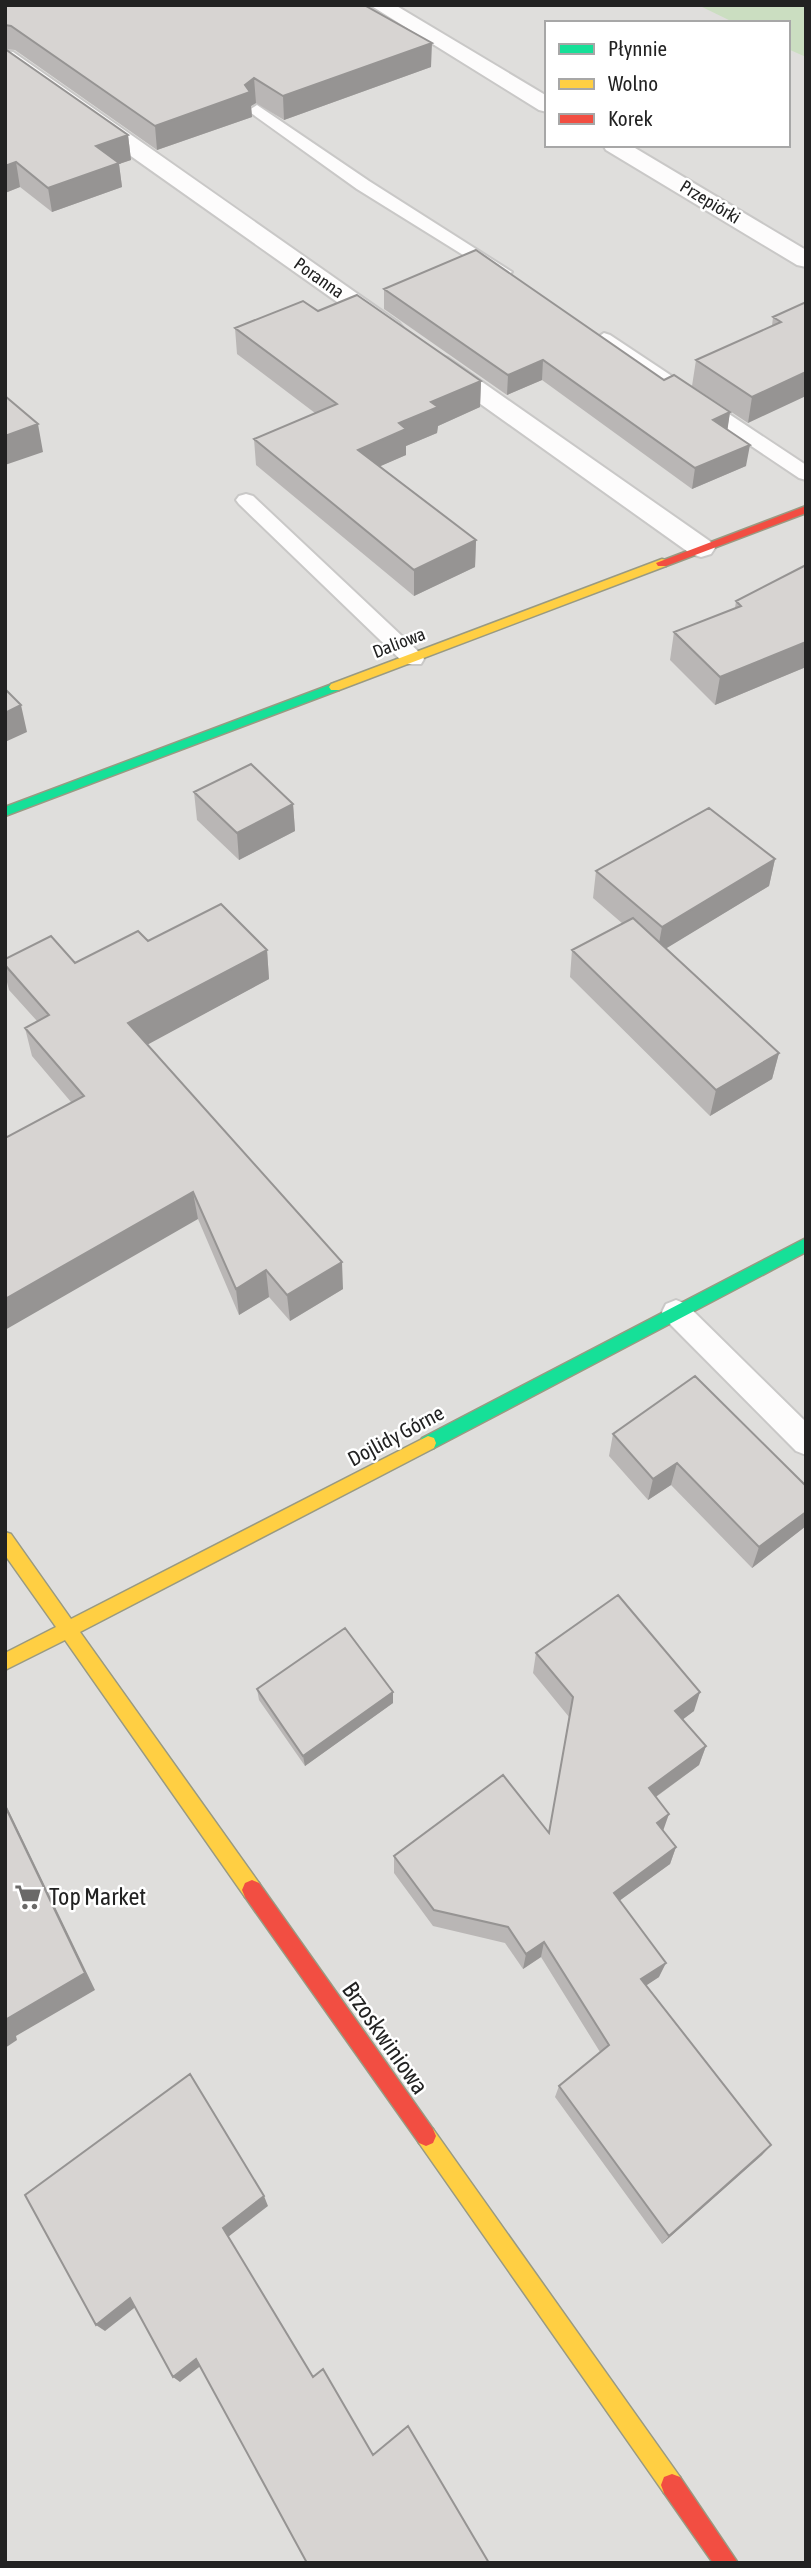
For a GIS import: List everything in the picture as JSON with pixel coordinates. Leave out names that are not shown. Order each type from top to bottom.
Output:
[{"type":"street","points":[[380,5],[545,104]]},
{"type":"street","name":"Poranna","points":[[5,57],[701,548]]},
{"type":"street","name":"Przepiórki","points":[[617,147],[806,260]]},
{"type":"street","name":"Daliowa","points":[[5,812],[806,509]]},
{"type":"street","name":"Dojlidy Górne","points":[[5,1662],[197,1565],[806,1244]]},
{"type":"street","name":"Brzoskwiniowa","points":[[5,1540],[727,2563]]},
{"type":"lane","points":[[257,110],[363,186],[520,283]]},
{"type":"lane","points":[[588,329],[806,474]]},
{"type":"lane","points":[[246,500],[412,659]]},
{"type":"lane","points":[[676,1312],[806,1442]]},
{"type":"shaded area","points":[[5,5],[806,5],[806,2563],[5,2563]]},
{"type":"green space","points":[[698,5],[806,5],[806,57],[790,50],[790,21],[731,21]]},
{"type":"building","points":[[5,5],[364,5],[432,43],[283,96],[254,78],[245,85],[250,92],[155,126],[11,26],[5,25]]},
{"type":"building","points":[[5,49],[128,135],[96,146],[119,163],[48,188],[16,162],[5,166]]},
{"type":"building","points":[[476,250],[664,380],[674,375],[730,412],[713,420],[750,445],[695,468],[543,360],[508,375],[384,289]]},
{"type":"building","points":[[357,295],[481,381],[431,402],[438,407],[399,423],[406,429],[358,450],[476,540],[414,570],[254,439],[337,404],[235,328],[303,301],[318,311]]},
{"type":"building","points":[[806,302],[806,372],[752,397],[696,360],[781,322],[773,317]]},
{"type":"building","points":[[5,396],[38,424],[5,436]]},
{"type":"building","points":[[806,565],[806,642],[720,677],[674,632],[741,606],[736,601]]},
{"type":"building","points":[[5,689],[21,705],[5,713]]},
{"type":"building","points":[[251,764],[293,804],[237,833],[194,792]]},
{"type":"building","points":[[709,808],[775,859],[662,927],[596,871]]},
{"type":"building","points":[[221,904],[267,950],[128,1023],[342,1262],[287,1295],[266,1270],[236,1289],[193,1192],[5,1299],[5,1138],[84,1096],[25,1028],[49,1015],[5,965],[5,959],[51,936],[75,963],[138,931],[148,941]]},
{"type":"building","points":[[633,918],[779,1053],[716,1090],[572,950]]},
{"type":"building","points":[[695,1376],[806,1486],[806,1512],[759,1547],[677,1463],[653,1479],[613,1434]]},
{"type":"building","points":[[618,1595],[700,1692],[675,1711],[706,1746],[649,1788],[669,1814],[657,1823],[676,1847],[614,1893],[666,1963],[641,1979],[771,2145],[669,2236],[559,2086],[609,2045],[544,1942],[526,1954],[508,1927],[434,1910],[394,1856],[503,1775],[549,1833],[573,1697],[536,1653]]},
{"type":"building","points":[[345,1628],[393,1692],[303,1756],[257,1689]]},
{"type":"building","name":"Top Market","points":[[5,1806],[85,1973],[5,2020]]},
{"type":"building","points":[[190,2074],[264,2196],[223,2228],[313,2377],[323,2369],[373,2455],[408,2426],[489,2563],[307,2563],[196,2359],[173,2377],[130,2298],[96,2325],[25,2195]]},
{"type":"traffic: fast","points":[[5,812],[335,687]]},
{"type":"traffic: fast","points":[[428,1443],[806,1244]]},
{"type":"traffic: slow","points":[[335,687],[662,563]]},
{"type":"traffic: slow","points":[[5,1662],[428,1443]]},
{"type":"traffic: slow","points":[[5,1540],[252,1890]]},
{"type":"traffic: slow","points":[[426,2136],[672,2485]]},
{"type":"traffic: jam","points":[[662,563],[806,509]]},
{"type":"traffic: jam","points":[[252,1890],[426,2136]]},
{"type":"traffic: jam","points":[[672,2485],[727,2563]]},
{"type":"place","name":"Top Market","points":[[28,1897]]}]
